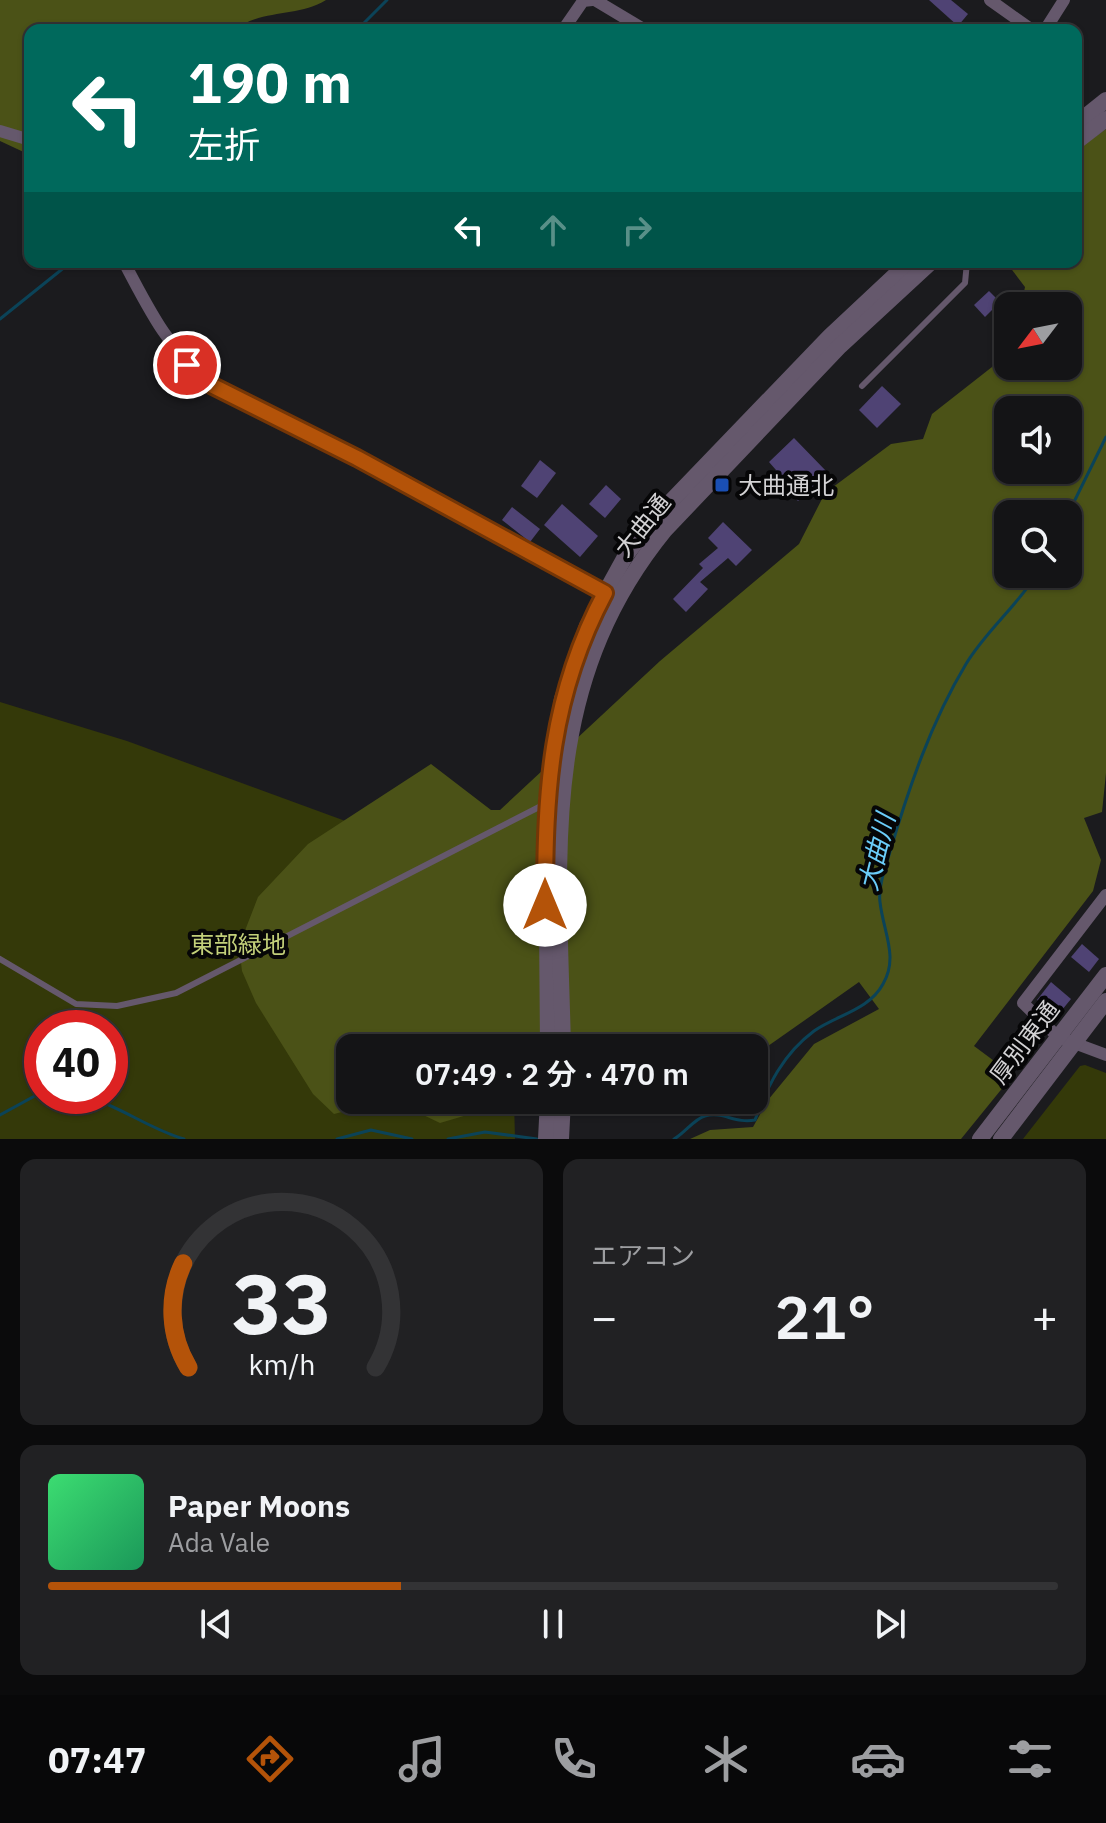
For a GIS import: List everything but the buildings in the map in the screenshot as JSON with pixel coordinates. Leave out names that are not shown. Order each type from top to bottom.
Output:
[{"type":"street","points":[[567,24],[583,1],[593,0],[635,24]]},
{"type":"street","points":[[990,0],[1024,24]]},
{"type":"street","points":[[1049,24],[1064,0]]},
{"type":"street","points":[[1082,119],[1106,100]]},
{"type":"street","points":[[1082,137],[1106,119]]},
{"type":"street","points":[[0,131],[24,138]]},
{"type":"street","points":[[127,268],[170,346],[213,386],[357,458],[612,596]]},
{"type":"street","name":"大曲通","points":[[563,1034],[558,881],[567,756],[576,701],[626,555],[653,520],[830,336],[903,268]]},
{"type":"street","name":"大曲通","points":[[548,1034],[546,803],[562,699],[587,626],[721,469],[840,346],[924,268]]},
{"type":"street","points":[[1106,895],[1023,1003],[1066,1040],[1106,1055]]},
{"type":"street","name":"厚別東通","points":[[1001,1139],[1106,975]]},
{"type":"street","name":"厚別東通","points":[[980,1139],[1066,1040],[1106,1001]]},
{"type":"street","points":[[546,1139],[547,1114]]},
{"type":"street","points":[[561,1139],[562,1114]]},
{"type":"lane","points":[[862,386],[965,283],[966,268]]},
{"type":"lane","points":[[0,959],[54,988],[76,1004],[117,1006],[176,993],[546,803]]},
{"type":"green space","points":[[0,0],[326,0],[315,6],[243,24],[24,24],[24,152],[0,141]]},
{"type":"green space","points":[[1106,129],[1106,773],[1102,812],[1084,818],[1101,860],[1093,891],[974,1046],[1013,1075],[961,1139],[690,1139],[710,1130],[753,1127],[760,1114],[768,1114],[768,1100],[814,1044],[879,1009],[859,982],[768,1046],[768,1034],[336,1034],[334,1114],[313,1094],[256,1003],[242,971],[239,946],[258,897],[308,844],[431,764],[491,810],[500,810],[660,661],[799,544],[825,493],[891,444],[923,439],[932,414],[994,364],[994,380],[1082,380],[1082,292],[1024,292],[1025,287],[1011,268],[1082,268],[1082,146]]},
{"type":"green space","name":"東部緑地","points":[[0,702],[127,741],[509,881],[363,1034],[336,1034],[336,1114],[514,1114],[515,1139],[0,1139]]},
{"type":"green space","points":[[1080,1066],[1106,1073],[1106,1139],[1023,1139]]},
{"type":"green space","points":[[421,1114],[470,1114],[440,1123]]},
{"type":"waterway","points":[[363,24],[387,0]]},
{"type":"waterway","points":[[0,319],[64,268]]},
{"type":"waterway","name":"大曲川","points":[[1075,500],[1106,437]]},
{"type":"waterway","name":"大曲川","points":[[674,1139],[705,1116],[755,1120],[771,1083],[785,1060],[803,1040],[823,1025],[870,1000],[883,984],[888,974],[890,954],[880,902],[881,884],[904,806],[953,686],[983,641],[1027,588]]},
{"type":"waterway","name":"大曲川","points":[[0,1115],[24,1102]]},
{"type":"waterway","name":"大曲川","points":[[127,1114],[184,1139]]},
{"type":"waterway","name":"大曲川","points":[[337,1139],[371,1130],[412,1139]]},
{"type":"waterway","name":"大曲川","points":[[448,1139],[485,1132],[537,1139]]},
{"type":"place","name":"大曲通北","points":[[722,485]]},
{"type":"route","points":[[187,365],[213,386],[357,458],[605,593],[576,655],[554,736],[546,803],[545,905]]}]
